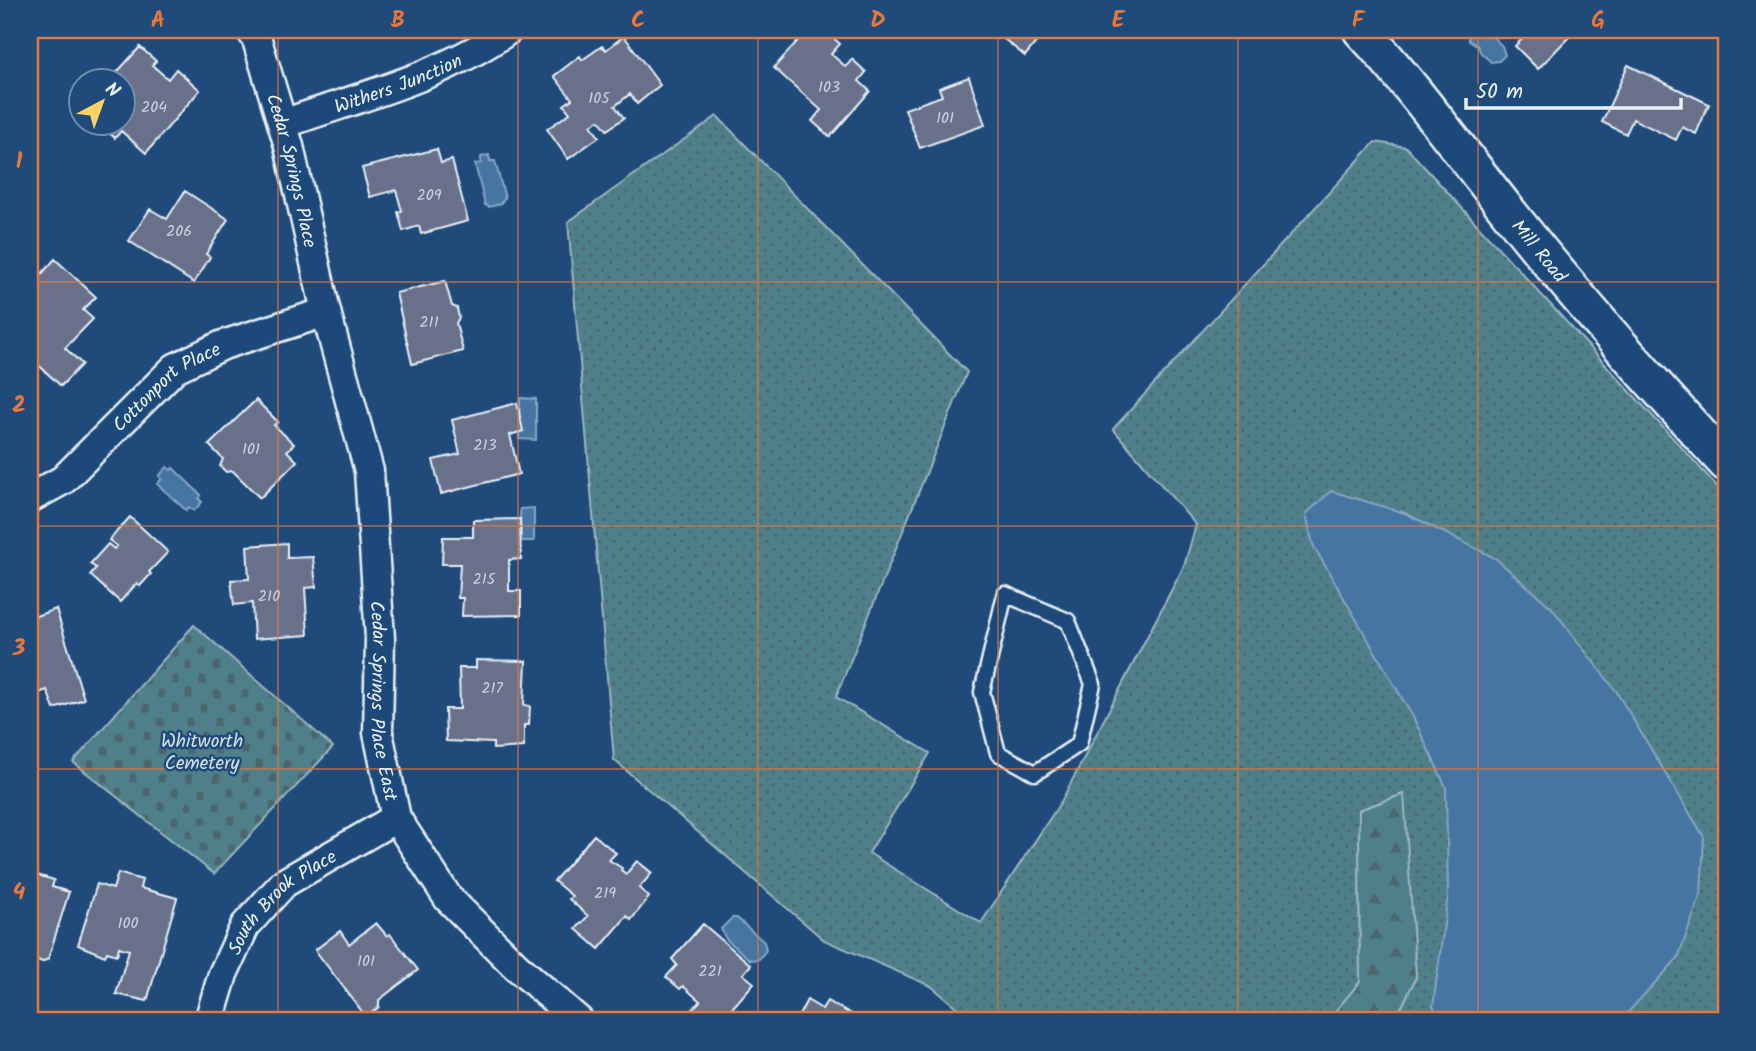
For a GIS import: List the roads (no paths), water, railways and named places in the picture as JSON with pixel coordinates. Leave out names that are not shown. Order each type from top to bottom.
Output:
[{"type":"street","name":"Cedar Springs Place","points":[[251,30],[257,40],[283,124],[326,313]]},
{"type":"street","name":"Withers Junction","points":[[283,124],[435,71],[470,55],[508,30]]},
{"type":"street","name":"Mill Road","points":[[1373,34],[1391,62],[1512,217],[1671,403],[1726,463]]},
{"type":"street","name":"Cottonport Place","points":[[30,498],[63,480],[175,368],[223,345],[326,313]]},
{"type":"street","name":"Cedar Springs Place East","points":[[326,313],[369,471],[380,638],[378,733],[396,818],[448,898],[516,966],[579,1021]]},
{"type":"street","name":"South Brook Place","points":[[209,1021],[223,974],[245,926],[284,883],[396,818]]},
{"type":"lane","points":[[1005,594],[1068,621],[1093,684],[1079,744],[1035,774],[998,752],[982,692],[1005,594]]},
{"type":"water","points":[[1468,30],[1486,30],[1502,46],[1505,55],[1499,61],[1491,62],[1477,45],[1469,41]]},
{"type":"water","points":[[489,155],[490,161],[495,161],[505,198],[500,204],[489,207],[485,205],[475,164],[481,163],[481,157]]},
{"type":"water","points":[[520,398],[536,399],[536,440],[519,439]]},
{"type":"water","points":[[167,467],[171,470],[173,468],[201,495],[199,499],[202,502],[194,511],[189,507],[186,510],[157,484],[162,479],[159,476]]},
{"type":"water","points":[[1331,491],[1405,513],[1495,558],[1551,607],[1616,691],[1704,837],[1701,894],[1678,958],[1620,1021],[1440,1021],[1433,1006],[1448,895],[1446,787],[1413,717],[1313,545],[1306,514]]},
{"type":"water","points":[[534,508],[534,541],[521,541],[520,509]]},
{"type":"water","points":[[732,918],[737,918],[764,942],[766,950],[759,959],[750,960],[726,939],[721,929]]},
{"type":"park label","name":"Whitworth Cemetery","points":[[202,751]]}]
